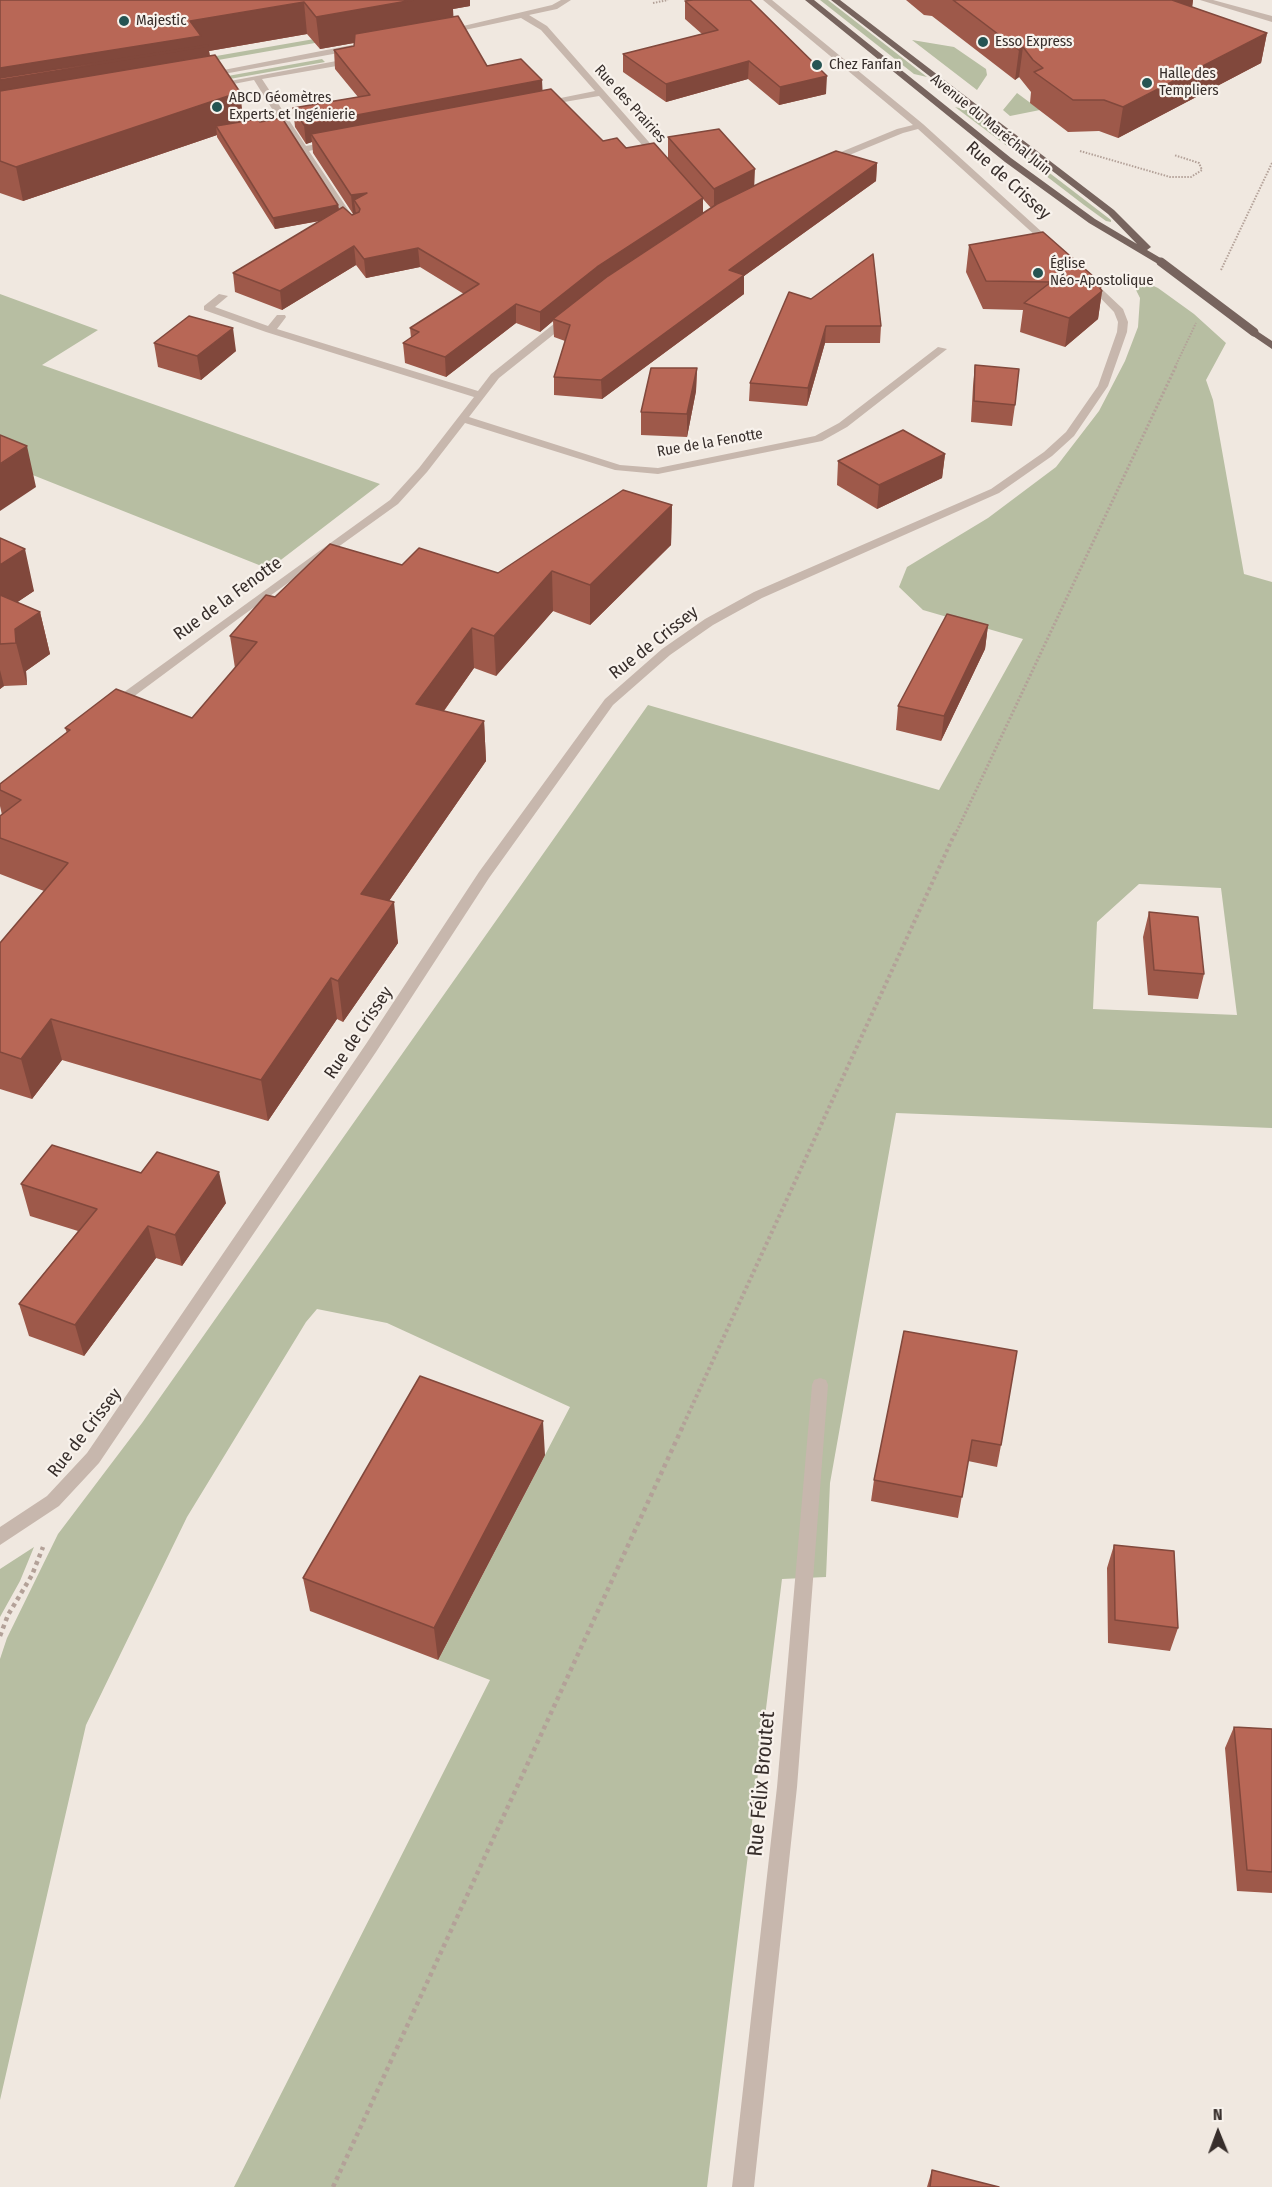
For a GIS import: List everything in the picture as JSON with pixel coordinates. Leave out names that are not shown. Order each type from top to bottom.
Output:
[{"type":"main road","name":"Avenue du Maréchal Juin","points":[[809,0],[1008,160],[1092,221],[1161,262],[1272,346]]},
{"type":"main road","name":"Avenue du Maréchal Juin","points":[[835,0],[1116,216],[1161,262]]},
{"type":"street","points":[[535,10],[539,0]]},
{"type":"street","points":[[438,33],[523,15],[535,10],[554,7],[567,0]]},
{"type":"street","name":"Rue de Crissey","points":[[767,0],[920,126],[1058,251]]},
{"type":"street","points":[[1204,0],[1272,19]]},
{"type":"street","name":"Rue des Prairies","points":[[523,15],[544,28],[664,165]]},
{"type":"street","points":[[198,76],[361,46]]},
{"type":"street","points":[[201,87],[351,61],[350,49]]},
{"type":"street","points":[[256,78],[302,149],[312,160],[355,229]]},
{"type":"street","points":[[531,106],[600,93]]},
{"type":"street","points":[[816,166],[900,130],[920,126]]},
{"type":"street","points":[[302,149],[337,143]]},
{"type":"street","name":"Rue de Crissey","points":[[0,1537],[53,1501],[93,1458],[156,1369],[233,1249],[371,1048],[484,875],[609,702],[630,681],[666,652],[709,622],[758,595],[995,491],[1039,461],[1070,434],[1103,386],[1122,332],[1123,322],[1119,310],[1110,299],[1075,267]]},
{"type":"street","points":[[222,296],[208,308],[270,330],[480,395]]},
{"type":"street","name":"Rue de la Fenotte","points":[[105,713],[238,612],[394,502],[423,470],[495,376],[576,312]]},
{"type":"street","points":[[270,330],[281,317]]},
{"type":"street","name":"Rue de la Fenotte","points":[[461,418],[619,468],[658,471],[818,439],[843,424],[942,349]]},
{"type":"street","name":"Rue Félix Broutet","points":[[743,2187],[787,1787],[820,1384]]},
{"type":"path","points":[[653,3],[668,0]]},
{"type":"path","points":[[1077,151],[1170,177],[1191,177],[1202,170],[1199,163],[1174,155]]},
{"type":"path","points":[[1217,278],[1272,163]]},
{"type":"path","points":[[333,2187],[959,825],[1197,321]]},
{"type":"path","points":[[0,1636],[32,1575],[43,1545],[53,1501]]},
{"type":"green space","points":[[820,0],[828,0],[927,77],[914,74]]},
{"type":"green space","points":[[395,25],[389,30],[127,76],[124,72]]},
{"type":"green space","points":[[912,40],[954,47],[986,69],[987,75],[977,90]]},
{"type":"green space","points":[[322,59],[325,62],[140,95],[139,92]]},
{"type":"green space","points":[[1017,93],[1040,110],[1010,116],[1003,110]]},
{"type":"green space","points":[[955,107],[971,111],[1026,154],[1019,155]]},
{"type":"green space","points":[[1030,158],[1111,222],[1106,221],[1024,159]]},
{"type":"green space","points":[[1147,283],[1158,288],[1194,314],[1226,343],[1206,380],[1213,400],[1244,574],[1272,582],[1272,1128],[896,1113],[830,1483],[826,1577],[782,1579],[707,2187],[234,2187],[490,1680],[438,1660],[570,1407],[387,1323],[317,1309],[306,1322],[187,1517],[86,1725],[0,2100],[0,1659],[7,1638],[58,1534],[142,1423],[648,705],[939,790],[1023,639],[923,610],[899,587],[907,567],[988,518],[1056,467],[1099,411],[1125,361],[1138,327],[1140,298],[1135,288],[1137,285]],"holes":[[[1139,884],[1221,888],[1237,1015],[1093,1009],[1097,922]]]},
{"type":"green space","points":[[0,294],[98,330],[42,365],[380,484],[269,569],[0,462]]},
{"type":"green space","points":[[34,1547],[20,1581],[0,1617],[0,1569]]},
{"type":"building","points":[[0,0],[413,0],[316,17],[304,2],[190,21],[201,36],[0,68]]},
{"type":"building","points":[[750,0],[827,76],[780,87],[749,61],[666,84],[623,54],[718,30],[685,1]]},
{"type":"building","points":[[953,0],[1172,0],[1267,33],[1123,107],[1104,100],[1073,100],[1034,72],[1043,68],[1023,47],[1019,50]]},
{"type":"building","points":[[458,16],[487,66],[521,59],[542,80],[304,125],[293,108],[370,95],[334,50],[354,46],[355,34]]},
{"type":"building","points":[[208,46],[0,80],[0,78]]},
{"type":"building","points":[[215,55],[240,92],[16,167],[0,161],[0,91]]},
{"type":"building","points":[[551,89],[603,141],[617,138],[626,148],[654,143],[703,198],[597,267],[540,312],[516,304],[445,357],[403,343],[419,332],[410,328],[479,284],[418,248],[364,259],[354,246],[280,291],[233,273],[343,207],[352,215],[359,212],[360,209],[354,200],[367,193],[351,195],[311,134]]},
{"type":"building","points":[[282,118],[338,205],[273,218],[216,126],[258,119],[260,122]]},
{"type":"building","points":[[719,129],[755,169],[714,189],[668,137]]},
{"type":"building","points":[[836,151],[877,163],[729,270],[744,275],[601,380],[554,377],[570,325],[553,319],[608,276],[717,204]]},
{"type":"building","points":[[1043,232],[1102,284],[1097,284],[1102,291],[1069,318],[1024,303],[1051,282],[986,281],[969,245]]},
{"type":"building","points":[[873,254],[881,326],[826,326],[808,388],[750,383],[789,292],[811,299]]},
{"type":"building","points":[[189,316],[233,328],[197,356],[154,343]]},
{"type":"building","points":[[975,365],[1019,369],[1015,405],[974,401]]},
{"type":"building","points":[[651,368],[697,368],[687,414],[641,412]]},
{"type":"building","points":[[903,430],[945,454],[879,485],[838,461]]},
{"type":"building","points":[[0,435],[27,446],[0,464]]},
{"type":"building","points":[[623,490],[672,505],[590,585],[552,571],[494,636],[472,628],[416,704],[484,721],[361,894],[394,902],[338,981],[331,978],[261,1080],[51,1019],[21,1059],[0,1052],[0,943],[68,863],[0,838],[0,816],[21,800],[0,790],[0,784],[70,730],[65,728],[116,689],[192,718],[257,642],[230,636],[266,595],[275,597],[330,544],[402,565],[419,548],[498,573]]},
{"type":"building","points":[[0,538],[25,549],[0,565]]},
{"type":"building","points":[[0,595],[40,612],[15,629],[16,643],[0,644]]},
{"type":"building","points":[[947,614],[988,625],[944,716],[898,706]]},
{"type":"building","points":[[1149,912],[1198,917],[1204,974],[1154,970]]},
{"type":"building","points":[[52,1145],[141,1173],[157,1152],[219,1172],[175,1235],[148,1226],[75,1325],[19,1304],[97,1209],[21,1184]]},
{"type":"building","points":[[904,1331],[1017,1351],[1001,1445],[972,1440],[962,1497],[874,1480]]},
{"type":"building","points":[[420,1376],[543,1421],[434,1628],[303,1578]]},
{"type":"building","points":[[1114,1545],[1174,1551],[1178,1628],[1115,1620]]},
{"type":"building","points":[[1234,1727],[1272,1729],[1272,1872],[1247,1870]]},
{"type":"building","points":[[932,2170],[999,2187],[930,2187]]},
{"type":"place","name":"Majestic","points":[[124,21]]},
{"type":"place","name":"Esso Express","points":[[983,42]]},
{"type":"place","name":"Chez Fanfan","points":[[817,65]]},
{"type":"place","name":"Halle des Templiers","points":[[1147,83]]},
{"type":"place","name":"ABCD Géomètres Experts et Ingénierie","points":[[217,107]]},
{"type":"place","name":"Église Néo-Apostolique","points":[[1038,273]]}]
